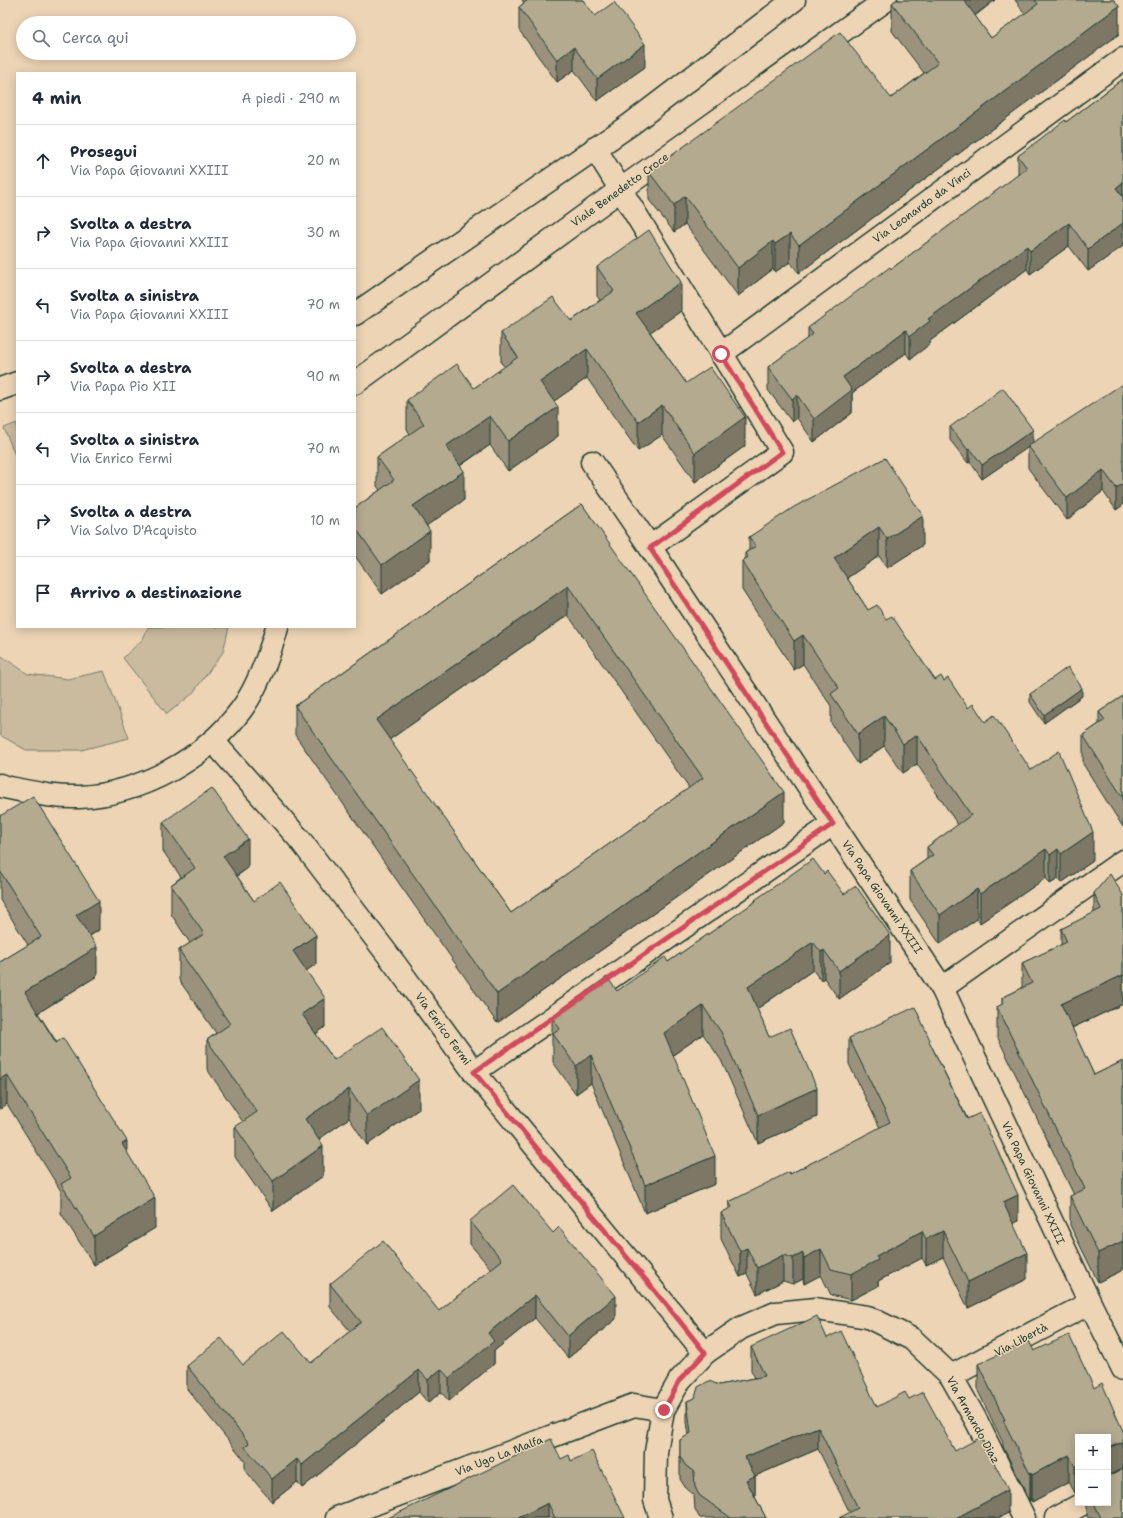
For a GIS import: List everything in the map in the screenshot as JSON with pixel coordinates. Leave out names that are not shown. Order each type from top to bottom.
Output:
[{"type":"street","points":[[356,313],[631,124],[794,0]]},
{"type":"street","name":"Viale Benedetto Croce","points":[[356,382],[620,190],[886,0]]},
{"type":"street","name":"Via Leonardo da Vinci","points":[[721,354],[1123,59]]},
{"type":"street","points":[[595,148],[782,452],[650,548]]},
{"type":"street","points":[[0,389],[16,382]]},
{"type":"street","name":"Via Papa Giovanni XXIII","points":[[592,462],[942,988],[1090,1303],[1123,1369]]},
{"type":"street","points":[[0,785],[51,796],[81,797],[127,789],[173,770],[213,741],[241,710],[260,676],[277,628]]},
{"type":"street","name":"Via Enrico Fermi","points":[[213,741],[301,841],[395,964],[474,1072],[705,1353]]},
{"type":"street","points":[[474,1072],[833,824]]},
{"type":"street","points":[[942,988],[1123,861]]},
{"type":"street","name":"Via Libertà","points":[[951,1376],[1090,1303]]},
{"type":"street","name":"Via Armando Diaz","points":[[661,1518],[655,1500],[656,1452],[664,1410],[680,1380],[705,1353],[741,1328],[776,1313],[816,1309],[868,1317],[893,1329],[912,1339],[951,1376],[976,1422],[1024,1518]]},
{"type":"street","name":"Via Ugo La Malfa","points":[[337,1518],[634,1405],[664,1410]]},
{"type":"street","points":[[1056,1518],[1078,1506]]},
{"type":"shaded area","points":[[16,423],[16,458],[4,428]]},
{"type":"shaded area","points":[[148,628],[229,628],[223,652],[192,694],[167,714],[123,658],[143,639]]},
{"type":"shaded area","points":[[0,655],[28,674],[68,679],[104,671],[129,738],[81,750],[26,750],[0,735]]},
{"type":"building","points":[[528,0],[583,0],[595,16],[614,2],[645,44],[597,79],[574,47],[557,60],[519,7]]},
{"type":"building","points":[[896,0],[964,0],[991,38],[1038,4],[1035,0],[1114,0],[1119,6],[799,245],[790,234],[775,244],[773,241],[738,268],[685,196],[674,205],[649,172],[840,32],[891,98],[938,63],[892,3]]},
{"type":"building","points":[[1123,79],[1123,182],[1116,188],[1123,197],[1123,223],[1088,249],[1069,223],[1030,251],[1027,246],[928,319],[930,321],[910,336],[906,330],[843,377],[852,390],[814,419],[797,395],[792,399],[768,367],[813,334],[808,328],[890,267],[891,269],[1027,168],[1018,156],[1065,120],[1066,122]]},
{"type":"building","points":[[649,230],[681,282],[636,313],[686,383],[710,367],[745,417],[695,453],[662,405],[638,422],[587,349],[540,382],[558,407],[508,441],[490,416],[446,446],[464,471],[413,506],[430,531],[382,565],[356,528],[356,507],[394,480],[377,457],[424,424],[407,400],[457,364],[474,388],[518,357],[501,333],[553,297],[571,321],[614,291],[597,267]]},
{"type":"building","points":[[1121,385],[1123,388],[1123,484],[1116,488],[1103,470],[1067,498],[1028,446]]},
{"type":"building","points":[[1003,388],[1033,430],[982,465],[970,448],[968,450],[950,427]]},
{"type":"building","points":[[885,458],[923,516],[887,539],[879,527],[834,558],[868,610],[877,605],[886,619],[892,616],[935,680],[941,676],[944,681],[948,678],[968,708],[973,704],[985,722],[994,715],[1031,770],[1059,751],[1093,832],[1061,854],[1058,849],[1050,855],[1046,849],[980,894],[977,889],[940,915],[910,871],[933,855],[927,847],[971,815],[917,735],[903,744],[884,716],[858,734],[831,694],[839,688],[803,635],[794,641],[742,561],[748,557],[745,553],[756,546],[749,537],[794,507]]},
{"type":"building","points":[[582,504],[784,792],[497,994],[295,706]],"holes":[[[568,586],[703,778],[511,913],[376,720]]]},
{"type":"building","points":[[1068,667],[1082,688],[1044,715],[1030,694]]},
{"type":"building","points":[[1123,696],[1123,798],[1083,735],[1105,720],[1099,712]]},
{"type":"building","points":[[212,788],[248,839],[223,856],[254,901],[280,882],[316,935],[293,951],[325,998],[302,1014],[334,1060],[382,1027],[419,1080],[367,1116],[349,1089],[305,1119],[323,1146],[273,1181],[235,1127],[257,1112],[207,1040],[230,1024],[179,950],[204,934],[171,885],[195,868],[163,822]]},
{"type":"building","points":[[33,796],[99,901],[76,915],[97,947],[25,992],[56,1043],[63,1038],[127,1141],[122,1144],[155,1198],[94,1236],[61,1184],[71,1178],[7,1075],[0,1079],[0,962],[41,937],[0,871],[0,816]]},
{"type":"building","points":[[813,859],[824,874],[827,871],[844,894],[856,886],[890,935],[839,971],[824,950],[821,952],[813,942],[748,987],[769,1037],[790,1028],[817,1088],[758,1115],[721,1032],[703,1006],[664,1033],[715,1156],[645,1185],[591,1055],[576,1066],[553,1034],[560,1029],[552,1017],[607,977],[617,991],[665,957],[668,962],[756,901],[755,900]]},
{"type":"building","points":[[1110,874],[1123,895],[1123,975],[1061,1004],[1094,1075],[1123,1061],[1123,1241],[1098,1253],[1070,1196],[1085,1189],[997,1007],[1004,1003],[1002,998],[1032,983],[1022,963],[1067,942],[1061,929],[1101,909],[1094,893]]},
{"type":"building","points":[[915,1007],[930,1040],[929,1041],[967,1119],[980,1113],[1018,1195],[1003,1202],[1027,1253],[968,1282],[943,1231],[926,1239],[922,1231],[876,1256],[878,1260],[851,1274],[831,1269],[821,1249],[804,1258],[803,1253],[793,1258],[783,1255],[757,1268],[747,1248],[740,1251],[721,1213],[732,1207],[729,1202],[789,1172],[790,1174],[890,1122],[849,1038]]},
{"type":"building","points":[[513,1185],[553,1233],[559,1227],[616,1296],[568,1336],[535,1295],[488,1333],[494,1341],[449,1378],[441,1369],[428,1380],[419,1370],[302,1465],[297,1459],[272,1479],[245,1447],[249,1443],[187,1366],[221,1338],[243,1365],[284,1331],[311,1363],[361,1322],[330,1284],[383,1241],[439,1311],[502,1260],[470,1221]]},
{"type":"building","points":[[817,1316],[827,1338],[841,1331],[877,1407],[905,1392],[909,1399],[923,1392],[955,1451],[981,1437],[1008,1490],[956,1518],[839,1518],[858,1508],[818,1427],[745,1457],[755,1476],[746,1480],[766,1518],[731,1518],[699,1495],[695,1487],[694,1472],[685,1465],[680,1456],[680,1440],[691,1433],[687,1401],[695,1398],[698,1387],[709,1381],[719,1385],[765,1376],[751,1347]]},
{"type":"building","points":[[1069,1335],[1094,1388],[1102,1383],[1123,1431],[1123,1443],[1111,1447],[1111,1434],[1075,1434],[1075,1466],[1069,1455],[1032,1475],[1031,1473],[1030,1474],[1003,1420],[1005,1420],[978,1364],[1029,1341],[1034,1351]]},
{"type":"building","points":[[551,1439],[561,1459],[569,1455],[571,1461],[592,1451],[625,1518],[555,1518],[548,1503],[518,1518],[388,1518]]},
{"type":"building","points":[[1123,1469],[1123,1518],[1101,1518],[1095,1506],[1111,1506],[1111,1474]]},
{"type":"route","points":[[664,1410],[680,1380],[705,1353],[474,1072],[833,824],[650,548],[782,452],[721,354]]}]
